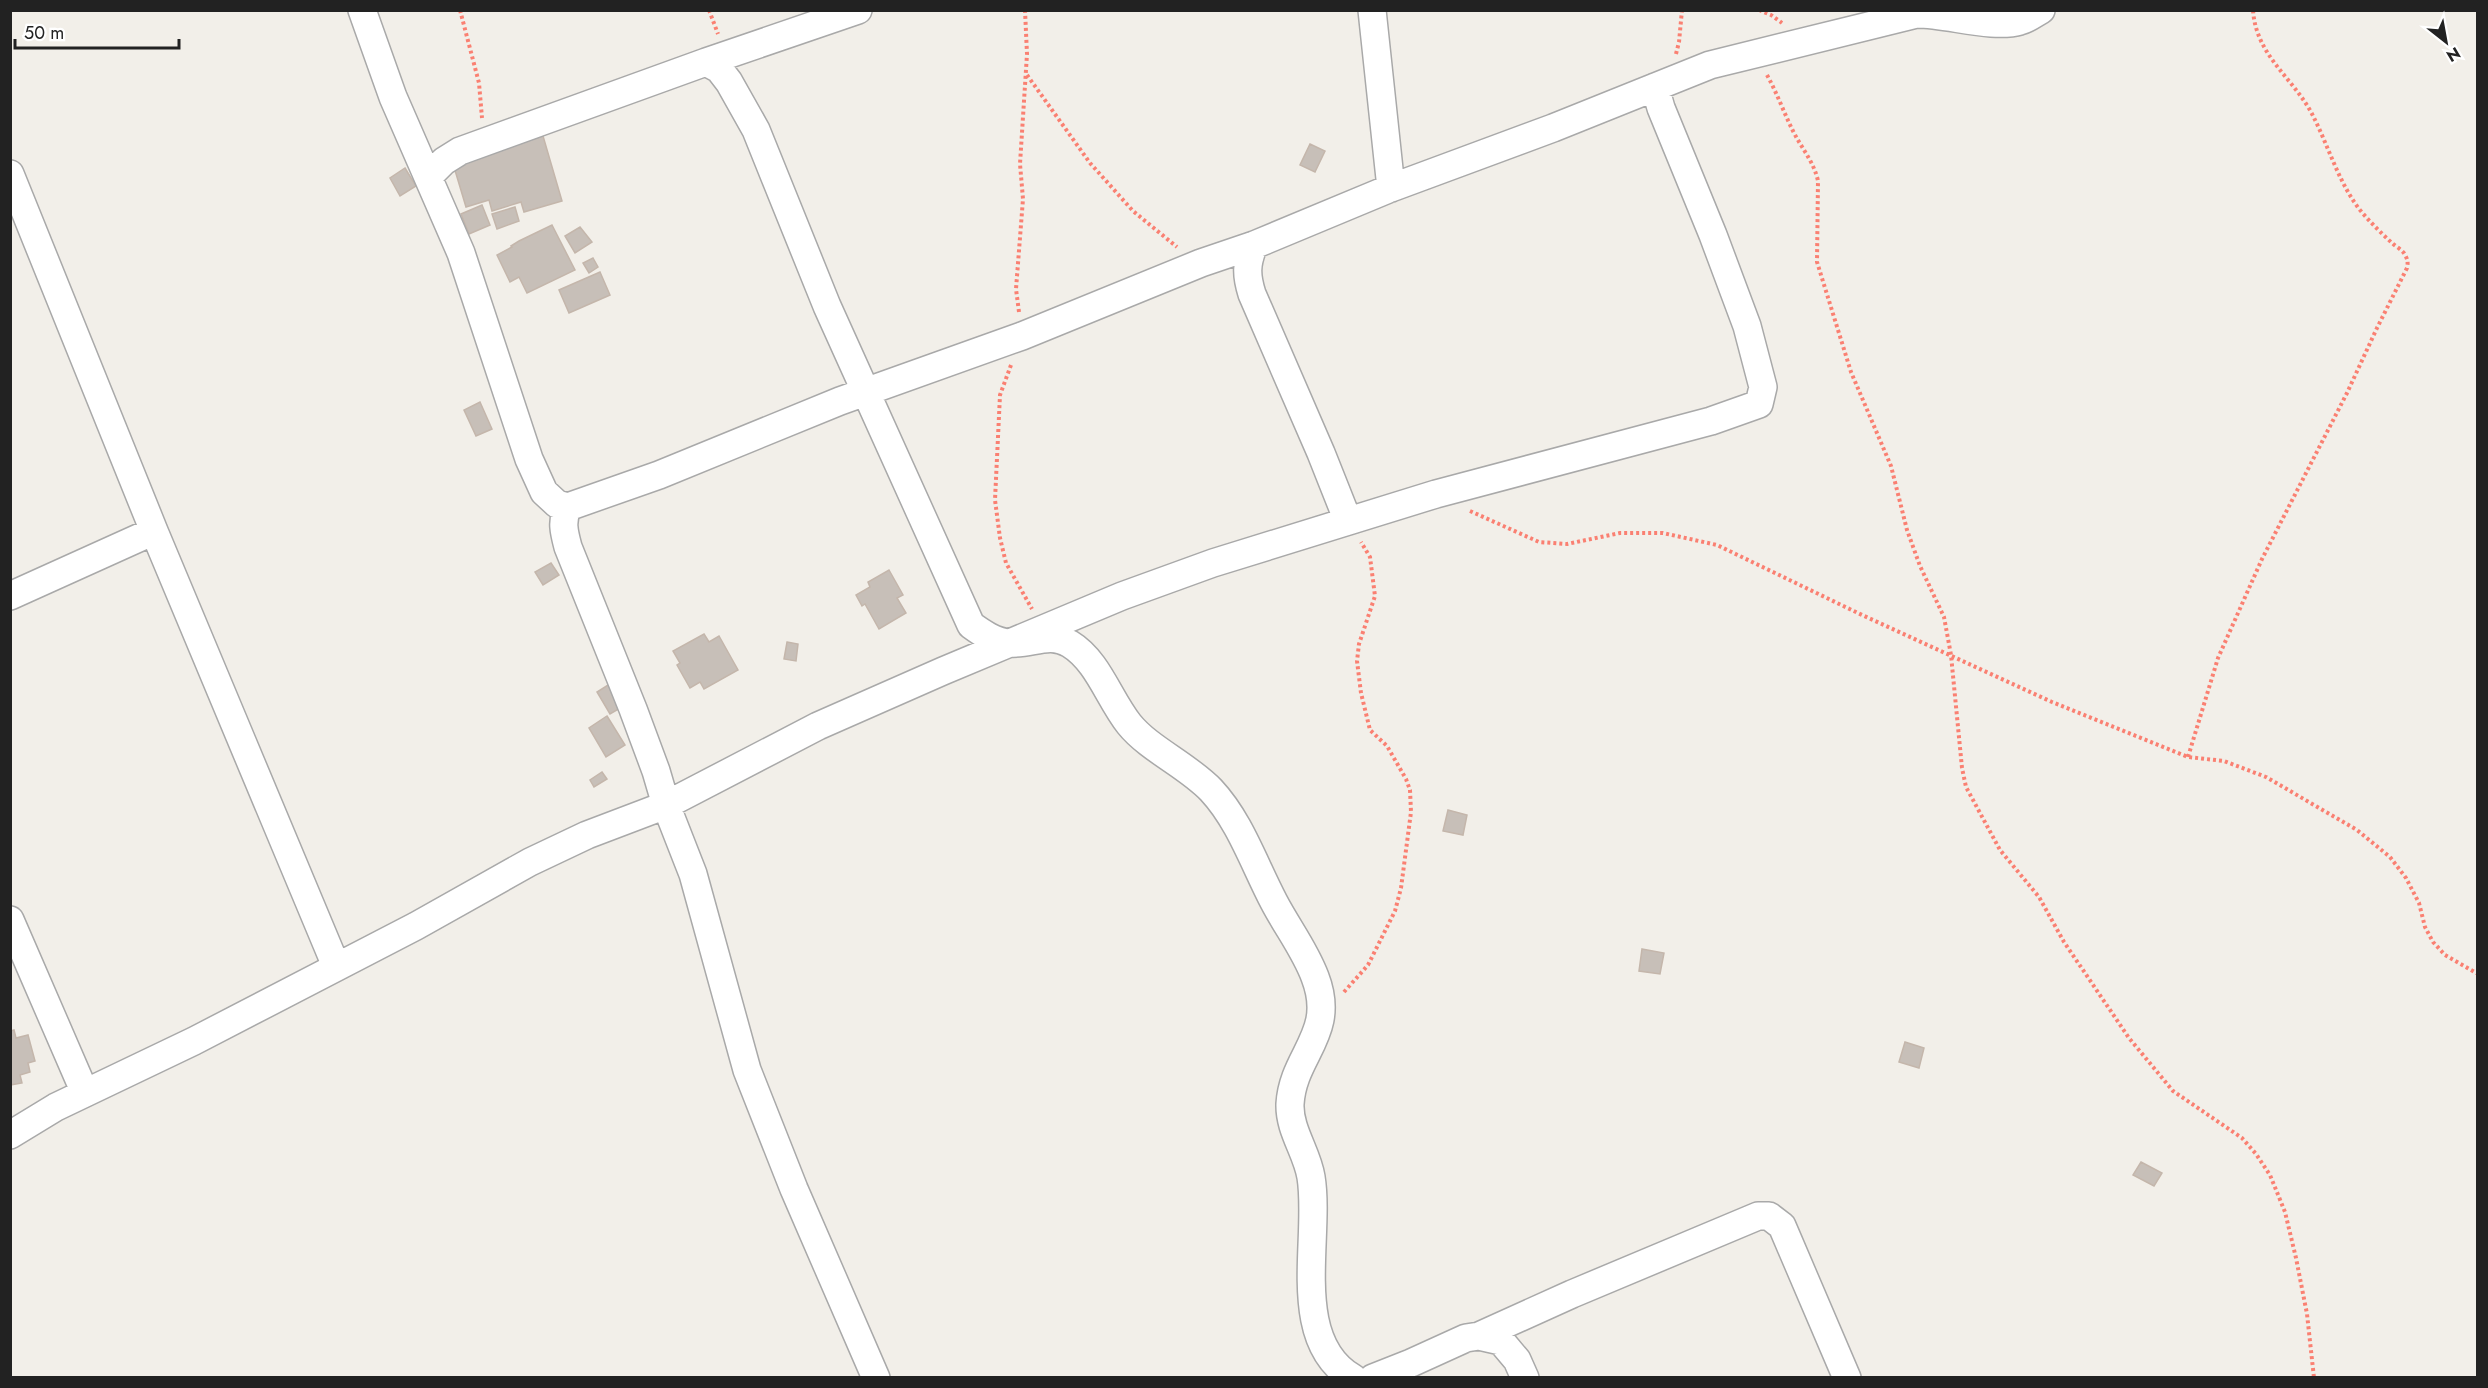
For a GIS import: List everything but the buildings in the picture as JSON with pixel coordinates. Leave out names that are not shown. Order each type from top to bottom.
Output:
[{"type":"street","points":[[362,10],[393,97],[461,253],[529,459],[544,492],[557,504],[568,507],[659,475],[866,393],[1022,336],[1201,262],[1254,245],[1391,188],[1553,128],[1710,65],[1917,14],[1938,14],[2004,23],[2018,22],[2041,10]]},
{"type":"street","points":[[429,176],[444,161],[460,152],[705,62],[858,10]]},
{"type":"street","points":[[1372,10],[1391,188]]},
{"type":"street","points":[[705,62],[719,69],[729,82],[756,130],[806,257],[971,625],[985,636],[1010,643],[1054,638],[1072,645],[1086,658],[1131,727],[1192,772],[1223,804],[1305,955],[1323,1000],[1321,1018],[1313,1043],[1301,1064],[1290,1103],[1292,1120],[1311,1174],[1313,1195],[1312,1300],[1316,1324],[1328,1356],[1339,1370],[1353,1377]]},
{"type":"street","points":[[10,1135],[85,1093],[194,1041],[416,926],[558,849],[587,835],[666,805],[858,707],[1122,596],[1213,563],[1348,520],[1436,494],[1711,421],[1756,406],[1761,401],[1763,387],[1747,326],[1655,87]]},
{"type":"street","points":[[10,174],[154,531],[336,966]]},
{"type":"street","points":[[1254,245],[1247,261],[1246,274],[1252,294],[1348,520]]},
{"type":"street","points":[[568,507],[563,516],[563,529],[568,547],[633,709],[693,874],[747,1070],[811,1230],[876,1377]]},
{"type":"street","points":[[10,596],[154,531]]},
{"type":"street","points":[[10,920],[85,1093]]},
{"type":"street","points":[[1373,1377],[1412,1363],[1466,1338],[1479,1336],[1572,1294],[1758,1216],[1769,1216],[1782,1226],[1847,1377]]},
{"type":"street","points":[[1479,1336],[1501,1341],[1517,1360],[1524,1377]]},
{"type":"path","points":[[460,10],[479,83],[483,144]]},
{"type":"path","points":[[1025,10],[1026,74],[1020,164],[1023,199],[1016,289],[1022,336],[1000,395],[995,500],[1006,563],[1042,630]]},
{"type":"path","points":[[2188,757],[2218,658],[2262,559],[2347,393],[2407,268],[2408,261],[2404,252],[2376,228],[2358,207],[2341,180],[2310,110],[2292,84],[2269,58],[2258,34],[2253,10]]},
{"type":"path","points":[[1755,54],[1796,138],[1816,171],[1818,181],[1817,262],[1851,372],[1891,466],[1907,530],[1920,566],[1944,617],[1951,655],[1962,768],[1966,787],[2000,850],[2039,897],[2064,942],[2150,1065],[2173,1091],[2242,1138],[2270,1175],[2285,1212],[2296,1258],[2307,1314],[2314,1377]]},
{"type":"path","points":[[1026,74],[1090,163],[1133,211],[1179,248]]},
{"type":"path","points":[[1436,494],[1539,542],[1567,544],[1620,533],[1663,533],[1717,545],[1840,605],[2052,702],[2188,757],[2224,761],[2266,777],[2357,830],[2390,857],[2406,878],[2419,903],[2425,927],[2433,942],[2445,955],[2478,974]]},
{"type":"path","points":[[1321,1018],[1368,965],[1395,910],[1401,888],[1411,812],[1410,790],[1406,778],[1387,746],[1370,730],[1361,693],[1357,661],[1359,644],[1375,596],[1370,557],[1348,520]]}]
